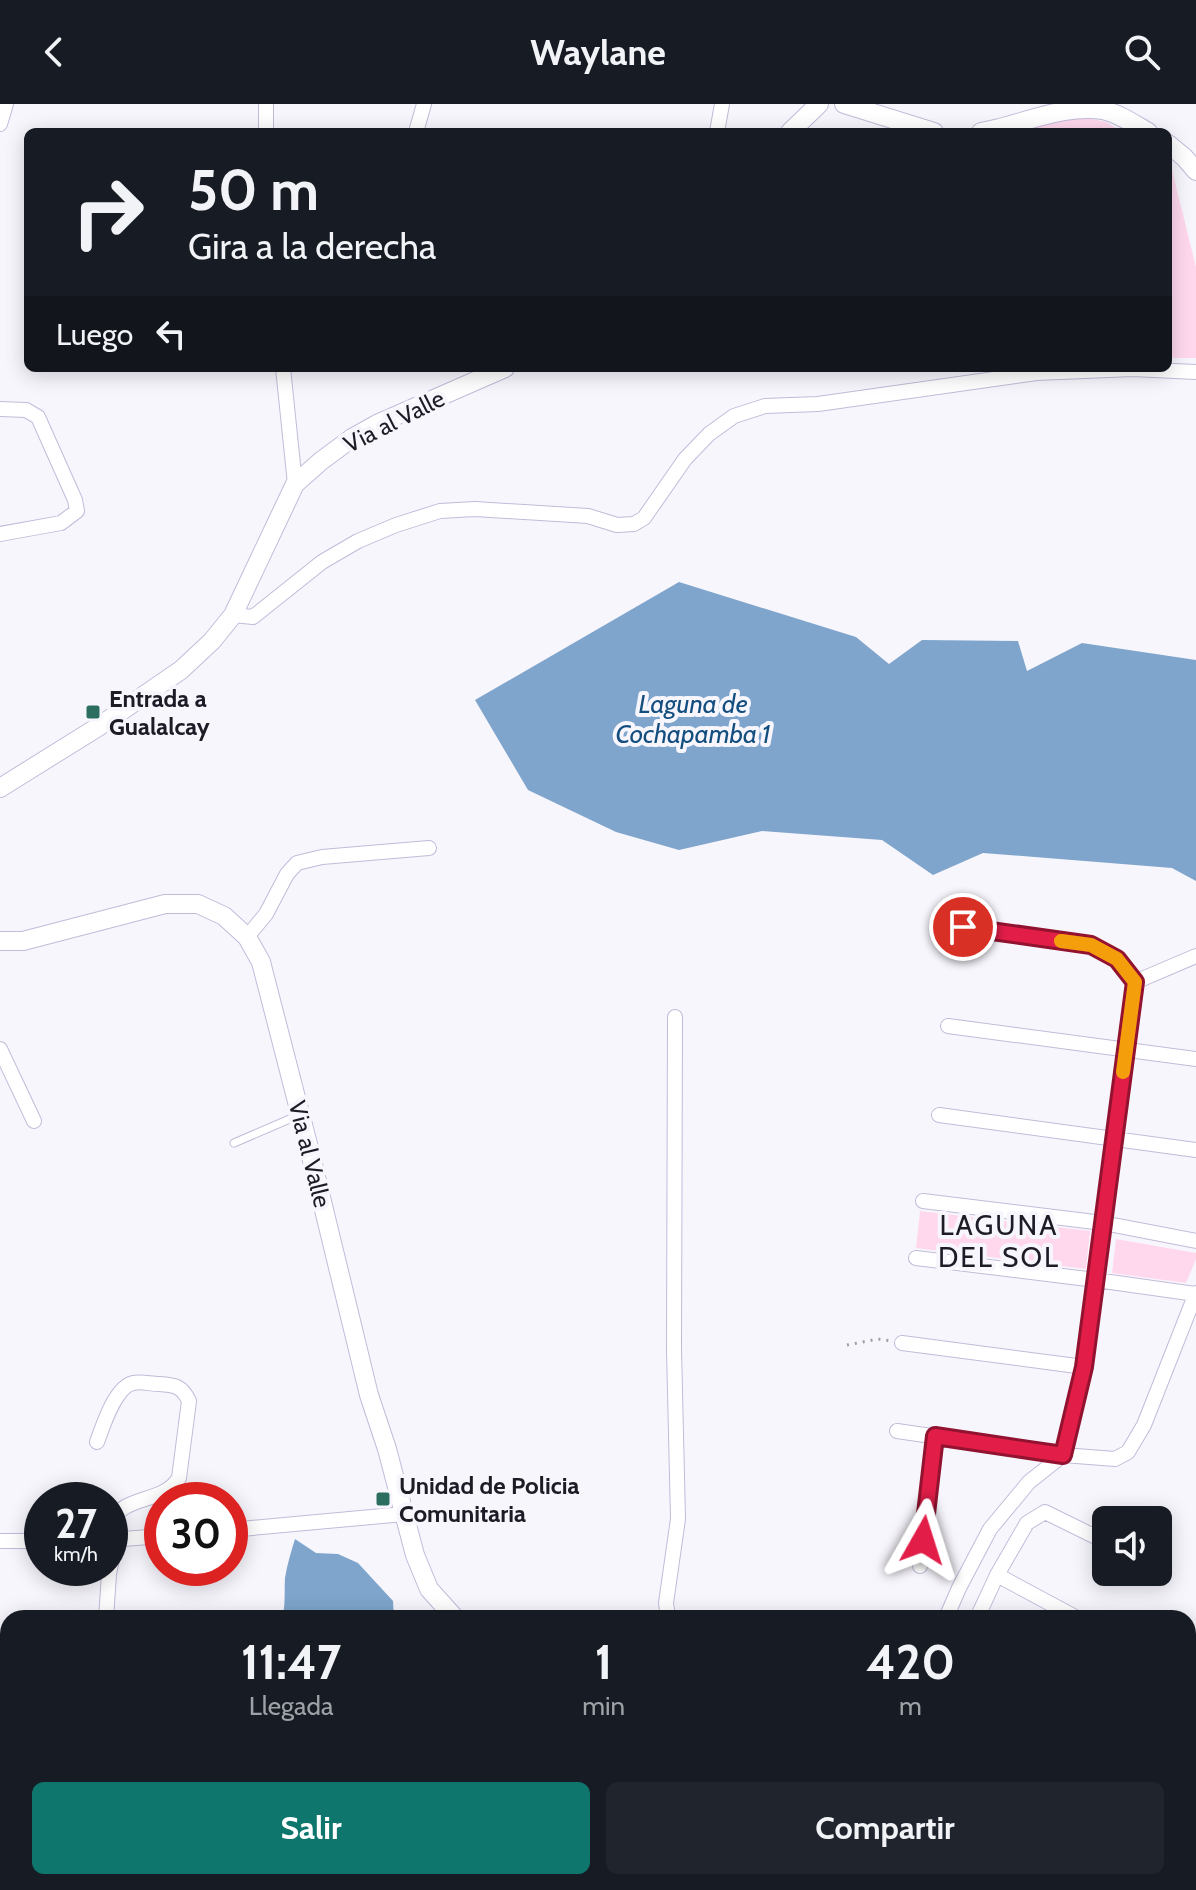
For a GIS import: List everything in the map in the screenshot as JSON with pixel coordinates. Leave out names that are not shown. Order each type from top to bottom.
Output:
[{"type":"main road","points":[[794,128],[819,104]]},
{"type":"main road","points":[[844,104],[921,128]]},
{"type":"main road","points":[[1002,128],[1060,110],[1100,106],[1141,128]]},
{"type":"main road","points":[[1172,147],[1196,171]]},
{"type":"main road","name":"Via al Valle","points":[[0,788],[98,727],[181,670],[212,641],[233,615],[295,484],[321,461],[364,431],[496,372]]},
{"type":"main road","name":"Via al Valle","points":[[0,941],[23,941],[165,904],[198,904],[224,916],[247,937],[261,962],[369,1395],[415,1555],[429,1589],[448,1610]]},
{"type":"street","points":[[0,124],[6,104]]},
{"type":"street","points":[[266,104],[266,128]]},
{"type":"street","points":[[417,128],[424,104]]},
{"type":"street","points":[[718,128],[722,104]]},
{"type":"street","points":[[1172,371],[1196,372]]},
{"type":"street","points":[[283,372],[295,484]]},
{"type":"street","points":[[233,615],[253,617],[322,562],[358,541],[440,511],[475,509],[588,516],[617,525],[634,524],[644,518],[685,459],[709,434],[734,416],[765,406],[818,404],[1060,372]]},
{"type":"street","points":[[0,409],[26,410],[38,417],[77,511],[61,523],[0,534]]},
{"type":"street","points":[[247,937],[266,914],[287,874],[297,863],[322,857],[429,848]]},
{"type":"street","points":[[949,1610],[990,1529],[1029,1482],[1063,1455],[1084,1367],[1135,982],[1117,959],[1091,945],[963,927]]},
{"type":"street","points":[[1135,982],[1196,956]]},
{"type":"street","points":[[667,1610],[678,1519],[674,1361],[675,1017]]},
{"type":"street","points":[[948,1026],[1196,1059]]},
{"type":"street","points":[[0,1049],[34,1121]]},
{"type":"street","points":[[939,1115],[1196,1150]]},
{"type":"street","points":[[923,1201],[1103,1223],[1196,1241]]},
{"type":"street","points":[[897,1431],[1063,1455],[1115,1459],[1128,1452],[1144,1425],[1196,1294],[916,1258]]},
{"type":"street","points":[[902,1343],[1084,1367]]},
{"type":"street","points":[[97,1442],[111,1407],[122,1389],[132,1383],[172,1385],[184,1391],[189,1401],[179,1478],[173,1488],[128,1506]]},
{"type":"street","points":[[920,1566],[935,1436]]},
{"type":"street","points":[[981,1610],[1027,1523],[1045,1512],[1092,1535]]},
{"type":"street","points":[[248,1528],[404,1514]]},
{"type":"street","points":[[0,1541],[24,1541]]},
{"type":"street","points":[[997,1575],[1062,1610]]},
{"type":"street","points":[[107,1610],[108,1586]]},
{"type":"lane","points":[[234,1143],[301,1115]]},
{"type":"path","points":[[847,1345],[878,1339],[902,1343]]},
{"type":"shaded area","points":[[1073,115],[1106,122],[1116,128],[1023,128]]},
{"type":"shaded area","points":[[1172,170],[1196,267],[1196,358],[1172,358]]},
{"type":"shaded area","points":[[920,1211],[1090,1231],[1086,1269],[916,1248]]},
{"type":"shaded area","points":[[1116,1239],[1196,1253],[1186,1283],[1112,1273]]},
{"type":"water","name":"Laguna de Cochapamba 1","points":[[679,582],[856,637],[889,664],[922,640],[1018,641],[1027,671],[1082,643],[1196,660],[1196,881],[1172,868],[983,853],[933,875],[882,840],[762,831],[679,850],[616,832],[528,790],[475,700]]},
{"type":"water","points":[[295,1539],[316,1553],[338,1554],[358,1563],[393,1601],[394,1610],[283,1610],[288,1563]]},
{"type":"slow traffic","points":[[1061,941],[1091,945],[1117,959],[1135,982],[1123,1072]]},
{"type":"place","name":"Entrada a Gualalcay","points":[[93,712]]},
{"type":"place","name":"Unidad de Policia Comunitaria","points":[[383,1499]]},
{"type":"district","name":"LAGUNA DEL SOL","points":[[999,1241]]},
{"type":"route","points":[[923,1540],[935,1436],[1063,1455],[1084,1367],[1135,982],[1117,959],[1091,945],[963,927]]}]
